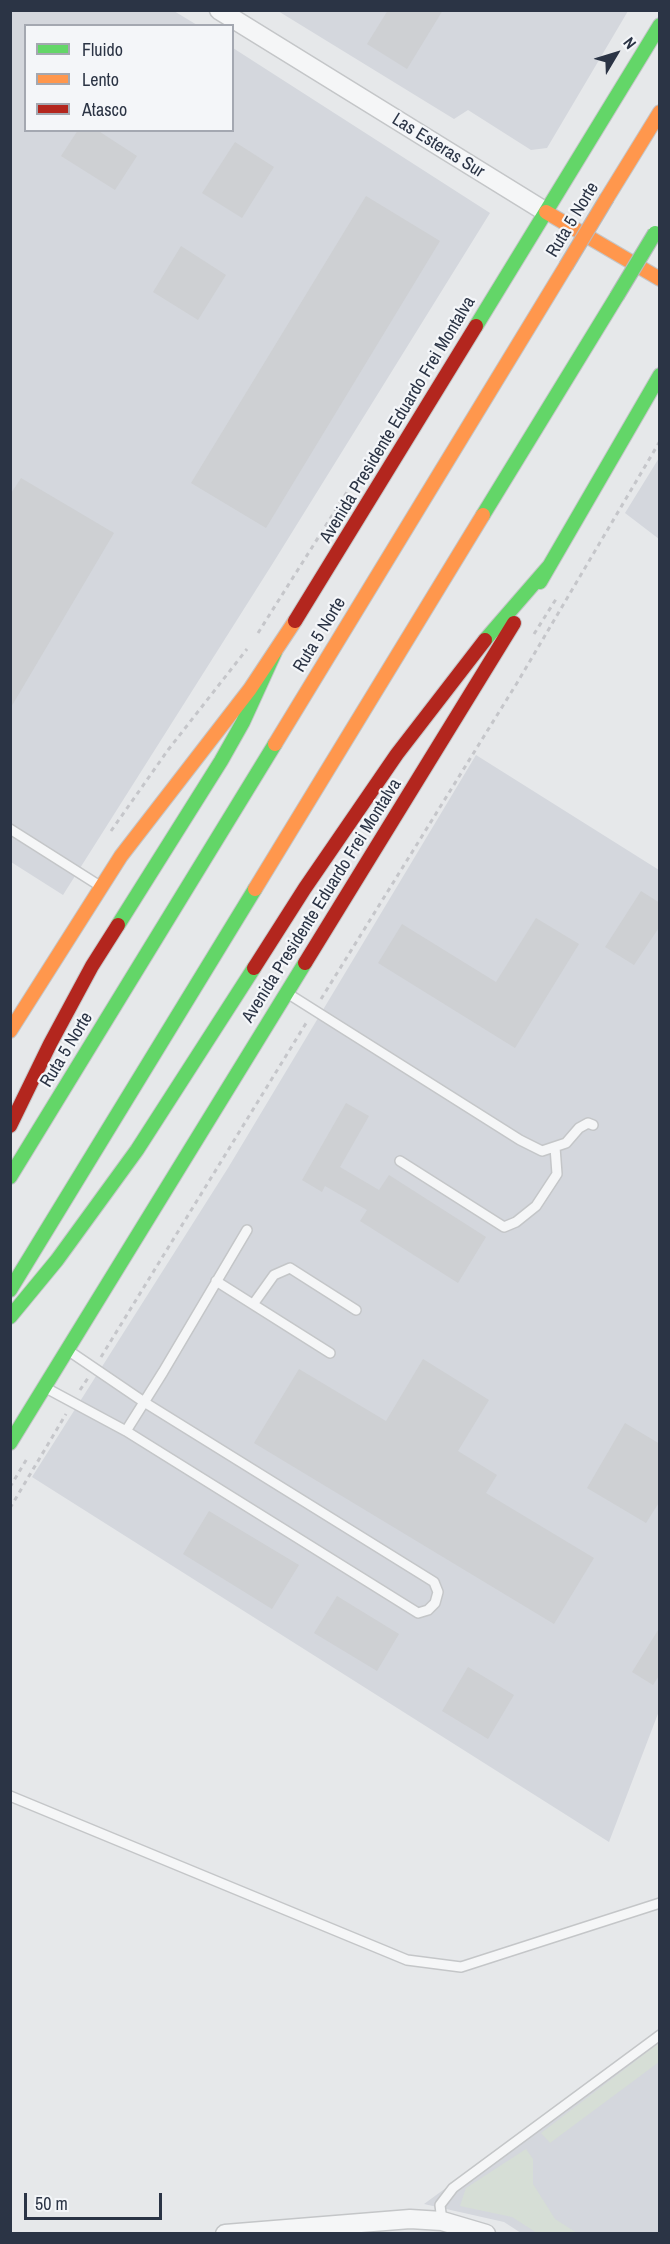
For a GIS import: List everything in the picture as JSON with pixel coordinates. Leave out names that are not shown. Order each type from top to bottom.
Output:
[{"type":"main road","name":"Avenida Presidente Eduardo Frei Montalva","points":[[10,1031],[100,886],[141,828],[218,732],[308,602],[660,24]]},
{"type":"main road","name":"Ruta 5 Norte","points":[[10,1177],[660,112]]},
{"type":"main road","name":"Las Esteras Sur","points":[[546,212],[660,279]]},
{"type":"main road","points":[[10,1290],[657,229]]},
{"type":"main road","name":"Avenida Presidente Eduardo Frei Montalva","points":[[10,1443],[550,565],[660,375]]},
{"type":"main road","points":[[10,1317],[57,1260],[138,1150],[305,888],[397,754],[465,664],[550,565]]},
{"type":"main road","points":[[10,1126],[82,983],[112,931],[221,761],[243,722],[275,652]]},
{"type":"street","name":"Las Esteras Sur","points":[[219,10],[546,212]]},
{"type":"street","points":[[225,2234],[391,2220],[442,2221],[486,2234]]},
{"type":"lane","points":[[10,829],[100,886]]},
{"type":"lane","points":[[287,993],[520,1140],[542,1151],[566,1143],[579,1128],[588,1123],[593,1125]]},
{"type":"lane","points":[[400,1161],[504,1227],[516,1222],[536,1206],[557,1174],[555,1147]]},
{"type":"lane","points":[[126,1431],[247,1230]]},
{"type":"lane","points":[[254,1304],[274,1275],[290,1268],[356,1310]]},
{"type":"lane","points":[[216,1281],[330,1353]]},
{"type":"lane","points":[[45,1387],[126,1431],[418,1613],[428,1610],[435,1603],[438,1592],[434,1582],[144,1402],[67,1349]]},
{"type":"lane","points":[[10,1796],[407,1960],[461,1967],[660,1903]]},
{"type":"lane","points":[[442,2221],[440,2205],[453,2188],[660,2035]]},
{"type":"path","points":[[10,1508],[73,1402],[517,683],[660,441]]},
{"type":"path","points":[[254,639],[358,475]]},
{"type":"path","points":[[286,599],[356,488]]},
{"type":"path","points":[[260,639],[267,630]]},
{"type":"path","points":[[107,836],[168,750],[249,646]]},
{"type":"shaded area","points":[[10,11],[174,11],[195,24],[24,24],[24,132],[234,132],[234,49],[490,213],[273,563],[63,895],[11,862]]},
{"type":"shaded area","points":[[278,11],[628,11],[547,148],[531,150],[468,110],[454,119]]},
{"type":"shaded area","points":[[659,458],[659,539],[625,513]]},
{"type":"shaded area","points":[[476,755],[659,870],[659,1711],[609,1842],[32,1477],[228,1168]]},
{"type":"shaded area","points":[[659,2032],[659,2233],[521,2233],[504,2222],[424,2204]]},
{"type":"shaded area","points":[[659,2043],[659,2062],[550,2143],[541,2133]]},
{"type":"shaded area","points":[[526,2149],[533,2159],[533,2184],[555,2219],[577,2233],[537,2233],[512,2217],[460,2206],[466,2188]]},
{"type":"building","points":[[388,10],[443,10],[407,69],[367,44]]},
{"type":"building","points":[[77,132],[100,132],[137,156],[115,190],[61,156]]},
{"type":"building","points":[[235,142],[274,167],[242,218],[202,193]]},
{"type":"building","points":[[366,196],[440,241],[266,528],[191,483]]},
{"type":"building","points":[[181,246],[226,275],[198,320],[153,292]]},
{"type":"building","points":[[21,478],[114,533],[10,709],[10,495]]},
{"type":"building","points":[[641,891],[660,903],[660,926],[634,965],[605,947]]},
{"type":"building","points":[[536,918],[579,944],[515,1048],[378,963],[402,924],[496,982]]},
{"type":"building","points":[[346,1103],[369,1116],[340,1167],[379,1190],[389,1175],[486,1237],[458,1283],[360,1221],[367,1210],[325,1186],[322,1192],[302,1180]]},
{"type":"building","points":[[423,1359],[489,1400],[458,1451],[497,1475],[486,1493],[594,1558],[554,1624],[254,1443],[299,1369],[386,1421]]},
{"type":"building","points":[[625,1423],[660,1444],[660,1501],[646,1523],[587,1488]]},
{"type":"building","points":[[209,1511],[299,1565],[272,1609],[183,1554]]},
{"type":"building","points":[[337,1596],[399,1634],[377,1671],[314,1633]]},
{"type":"building","points":[[660,1627],[660,1674],[653,1685],[632,1672]]},
{"type":"building","points":[[468,1667],[514,1695],[488,1739],[442,1711]]},
{"type":"traffic: fast","points":[[476,326],[660,25]]},
{"type":"traffic: fast","points":[[617,296],[655,233]]},
{"type":"traffic: fast","points":[[483,515],[617,296]]},
{"type":"traffic: fast","points":[[540,582],[660,375]]},
{"type":"traffic: fast","points":[[485,640],[550,565]]},
{"type":"traffic: fast","points":[[118,925],[221,761],[243,722],[275,652]]},
{"type":"traffic: fast","points":[[10,1177],[275,744]]},
{"type":"traffic: fast","points":[[10,1290],[255,889]]},
{"type":"traffic: fast","points":[[10,1443],[305,963]]},
{"type":"traffic: fast","points":[[10,1317],[57,1260],[137,1150],[254,968]]},
{"type":"traffic: slow","points":[[607,198],[660,112]]},
{"type":"traffic: slow","points":[[566,266],[607,198]]},
{"type":"traffic: slow","points":[[546,212],[660,279]]},
{"type":"traffic: slow","points":[[275,744],[566,266]]},
{"type":"traffic: slow","points":[[255,889],[483,515]]},
{"type":"traffic: slow","points":[[10,1031],[121,856],[250,689],[295,621]]},
{"type":"traffic: jam","points":[[295,621],[476,326]]},
{"type":"traffic: jam","points":[[305,963],[514,623]]},
{"type":"traffic: jam","points":[[254,968],[305,888],[397,754],[485,640]]},
{"type":"traffic: jam","points":[[10,1126],[50,1044],[92,966],[118,925]]}]
